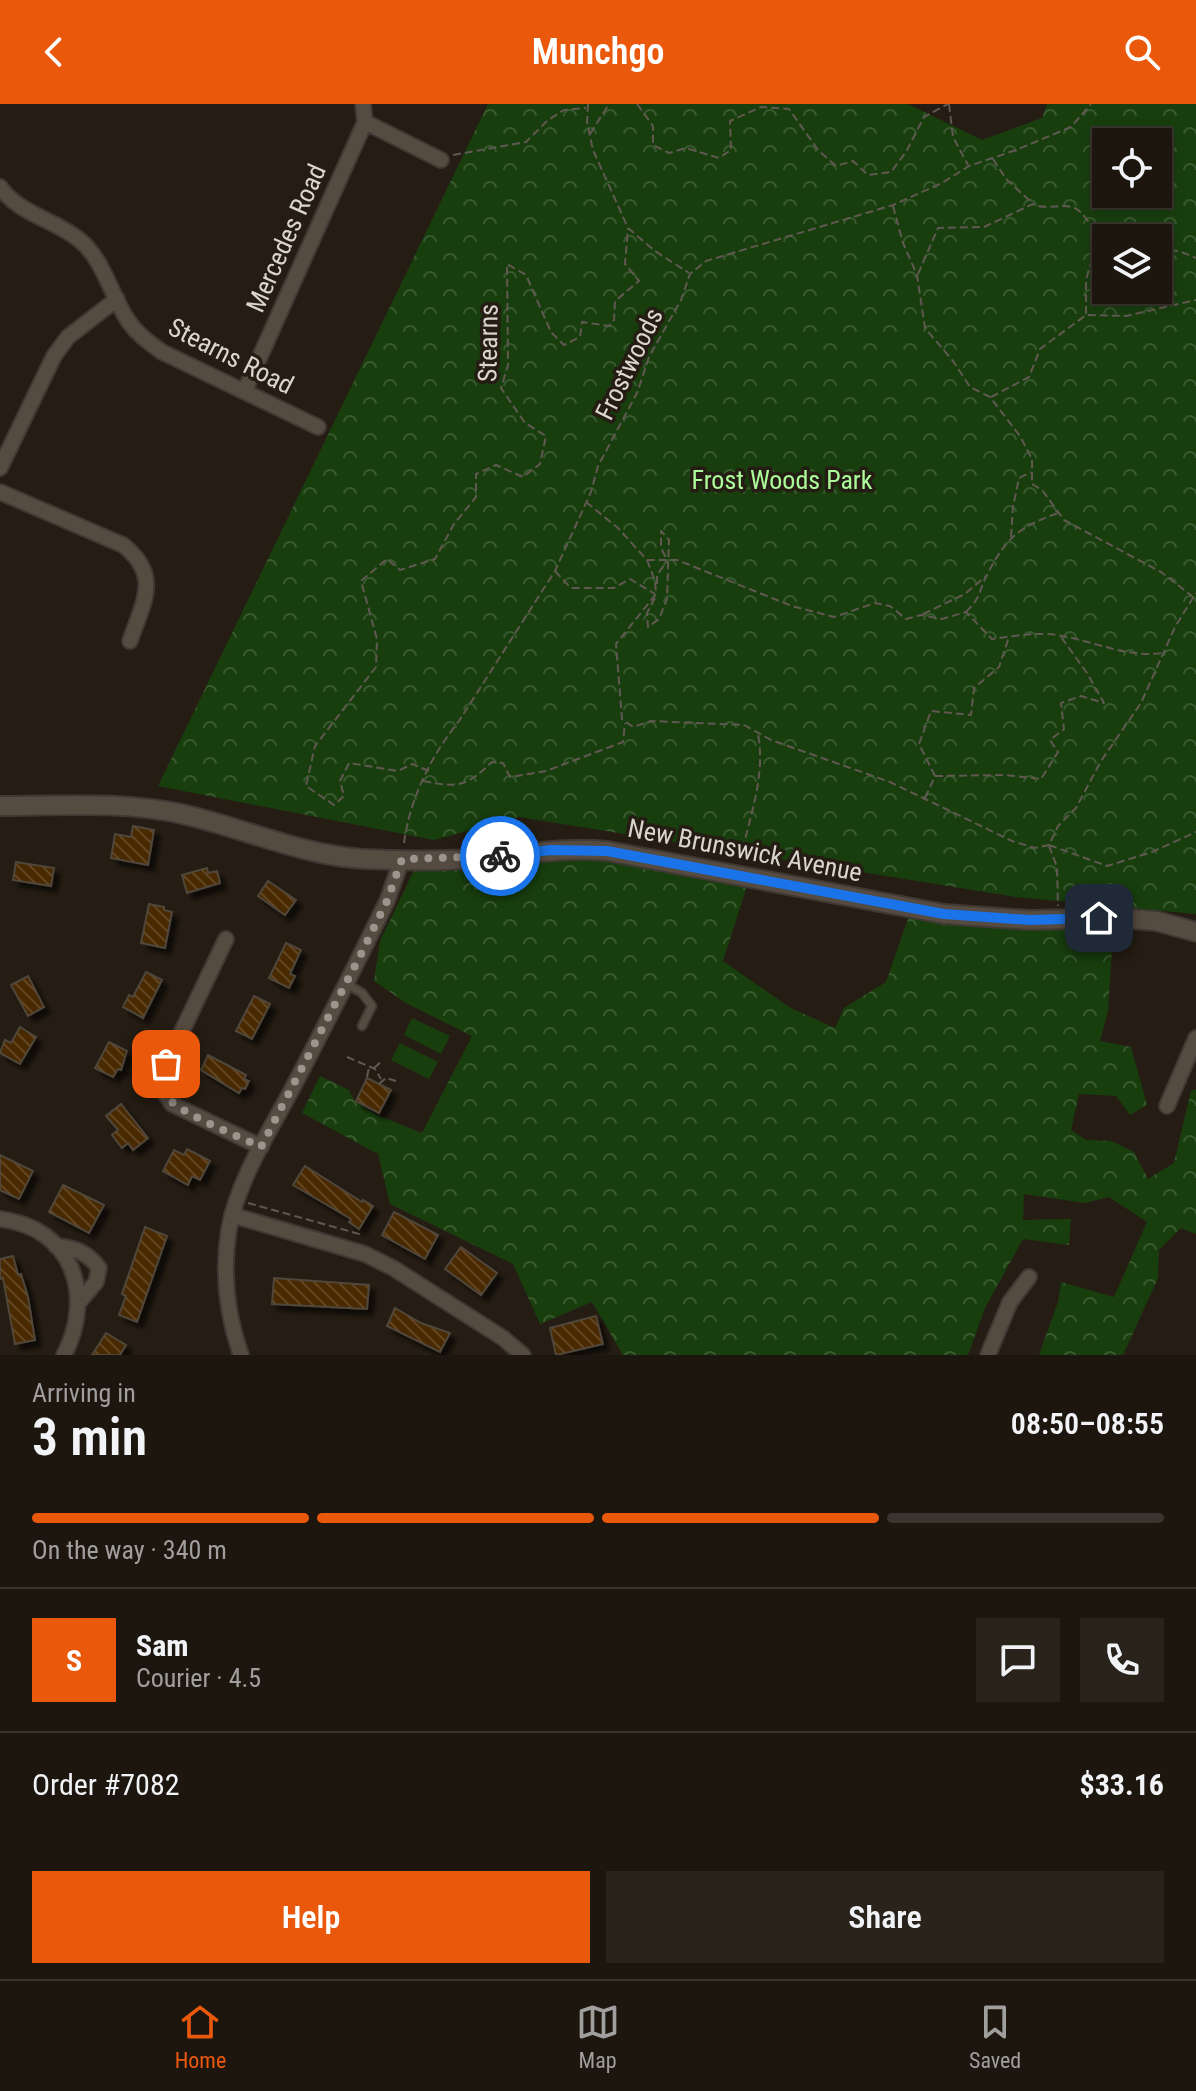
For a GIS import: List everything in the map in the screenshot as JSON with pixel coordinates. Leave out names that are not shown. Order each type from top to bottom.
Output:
[{"type":"street","points":[[363,104],[365,122],[441,160]]},
{"type":"street","name":"Mercedes Road","points":[[245,390],[365,122]]},
{"type":"street","name":"Stearns Road","points":[[0,187],[18,206],[71,233],[85,244],[129,321],[142,337],[162,352],[318,427]]},
{"type":"street","points":[[0,468],[54,356],[68,337],[117,299]]},
{"type":"street","points":[[0,492],[123,545],[137,556],[144,566],[147,591],[130,641]]},
{"type":"street","name":"New Brunswick Avenue","points":[[0,806],[142,808],[203,819],[282,845],[364,859],[483,858],[582,849],[647,857],[944,914],[1030,920],[1156,921],[1196,932]]},
{"type":"street","points":[[241,1355],[232,1327],[226,1284],[227,1243],[232,1215],[261,1147],[387,901],[402,859]]},
{"type":"street","points":[[226,939],[163,1071],[162,1089],[172,1104],[261,1147]]},
{"type":"street","points":[[1167,1106],[1196,1038]]},
{"type":"street","points":[[232,1215],[365,1254],[393,1268],[503,1338],[523,1355]]},
{"type":"street","points":[[0,1219],[33,1229],[56,1246],[74,1274],[80,1301],[77,1327],[64,1355]]},
{"type":"street","points":[[56,1246],[76,1249],[91,1257],[99,1268],[96,1282],[80,1301]]},
{"type":"street","points":[[988,1355],[1010,1302],[1029,1277]]},
{"type":"lane","points":[[347,984],[362,993],[372,1006],[362,1026]]},
{"type":"path","points":[[590,135],[609,104]]},
{"type":"path","points":[[637,104],[653,126],[653,145],[669,153],[686,148],[719,158],[731,150],[730,121],[761,107],[789,109],[818,150],[836,166],[853,161],[868,175],[891,172],[906,152],[924,117],[949,104],[953,137],[969,166]]},
{"type":"path","points":[[441,160],[454,154],[526,142],[548,120],[564,110],[587,106],[593,150],[628,228],[690,274],[706,261],[893,205],[942,183],[969,166],[1071,127],[1091,104]]},
{"type":"path","points":[[993,158],[1006,179],[1033,204],[1038,207],[1071,207],[1081,212],[1092,229]]},
{"type":"path","points":[[917,275],[938,228],[984,227],[1033,204]]},
{"type":"path","points":[[893,205],[903,243],[917,275],[925,328],[970,387],[990,397],[1020,436],[1032,459],[1032,484],[1042,490],[1064,520],[1161,572],[1195,595],[1163,652],[1141,703],[1101,761],[1076,808],[1058,826],[1049,845],[1057,867],[1060,919]]},
{"type":"path","name":"Stearns","points":[[429,771],[412,764],[398,771],[349,763],[340,781],[344,796],[334,805],[306,786],[315,746],[376,667],[377,639],[361,581],[387,559],[400,570],[435,559],[454,524],[476,497],[476,474],[496,465],[523,477],[540,464],[546,436],[525,423],[501,388],[508,365],[507,264],[526,275],[551,332],[564,345],[580,337],[582,322],[609,326],[614,320],[615,301],[639,281],[625,264],[628,228]]},
{"type":"path","points":[[1172,250],[1196,258]]},
{"type":"path","points":[[1086,315],[1086,280],[1092,259]]},
{"type":"path","name":"Frostwoods","points":[[402,859],[415,794],[441,744],[555,571],[586,502],[598,466],[637,393],[649,357],[681,300],[690,274]]},
{"type":"path","points":[[990,397],[1029,377],[1040,349],[1086,315],[1126,316],[1196,300]]},
{"type":"path","points":[[1011,537],[1019,478],[1032,472]]},
{"type":"path","points":[[423,781],[445,785],[470,782],[492,762],[503,763],[510,777],[546,771],[623,742],[624,720],[616,644],[656,594],[655,581],[647,560],[618,528],[586,502]]},
{"type":"path","points":[[647,560],[677,560],[792,606],[834,617],[875,603],[890,606],[906,619],[965,594],[986,575],[1011,537],[1026,525],[1059,513]]},
{"type":"path","points":[[661,531],[669,540],[667,599],[659,619],[648,627],[647,613],[656,594],[657,575],[667,560],[661,548],[661,531]]},
{"type":"path","points":[[555,571],[571,588],[614,588],[630,579],[656,594]]},
{"type":"path","points":[[921,615],[942,619],[966,612],[979,598],[986,575]]},
{"type":"path","points":[[966,612],[992,639],[1059,635],[1144,656],[1163,652]]},
{"type":"path","points":[[935,776],[1005,775],[1041,779],[1058,752],[1050,740],[1064,729],[1061,703],[1081,696],[1104,703],[1059,635]]},
{"type":"path","points":[[935,776],[919,744],[931,711],[971,715],[974,688],[999,667],[1009,637]]},
{"type":"path","points":[[624,720],[633,727],[651,721],[744,725],[771,740],[890,782],[1012,841],[1035,848],[1049,845],[1107,866],[1152,852],[1196,832]]},
{"type":"path","points":[[742,875],[740,861],[757,797],[761,751],[757,733]]},
{"type":"path","points":[[925,799],[935,776]]},
{"type":"path","points":[[347,1057],[372,1067],[380,1082],[396,1081]]},
{"type":"path","points":[[367,1077],[372,1067],[382,1061]]},
{"type":"path","points":[[247,1203],[363,1235]]},
{"type":"green space","name":"Frost Woods Park","points":[[488,104],[908,104],[982,140],[1042,118],[1047,104],[1196,104],[1196,914],[1016,897],[519,817],[434,840],[158,786]]},
{"type":"green space","points":[[574,856],[747,886],[723,961],[789,1007],[835,1028],[844,1008],[886,982],[910,913],[1113,935],[1108,1011],[1100,1041],[1131,1047],[1147,1105],[1130,1115],[1116,1096],[1079,1094],[1071,1130],[1086,1140],[1111,1141],[1134,1152],[1148,1179],[1174,1163],[1191,1091],[1196,1089],[1196,1234],[1181,1228],[1159,1250],[1158,1278],[1123,1355],[1039,1355],[1058,1302],[1061,1282],[1114,1297],[1147,1222],[1109,1197],[1085,1203],[1024,1194],[1023,1220],[1071,1219],[1069,1245],[1023,1239],[985,1308],[968,1355],[623,1355],[592,1302],[540,1324],[513,1264],[390,1204],[378,1154],[302,1113],[320,1076],[349,1090],[355,1102],[377,1115],[422,1133],[472,1036],[406,1003],[374,981],[380,941],[418,862]]},
{"type":"green space","points":[[412,1018],[450,1036],[441,1054],[404,1035]]},
{"type":"green space","points":[[400,1043],[438,1062],[429,1079],[391,1060]]},
{"type":"building","points":[[133,826],[154,830],[148,865],[111,858],[115,834],[131,837]]},
{"type":"building","points":[[16,862],[54,868],[51,886],[13,880]]},
{"type":"building","points":[[207,868],[208,873],[217,871],[220,883],[187,893],[182,875]]},
{"type":"building","points":[[268,881],[296,900],[285,915],[258,896]]},
{"type":"building","points":[[149,904],[172,912],[165,948],[141,943]]},
{"type":"building","points":[[286,943],[301,950],[290,974],[295,976],[289,988],[269,978]]},
{"type":"building","points":[[146,972],[162,980],[143,1018],[123,1007],[129,995],[133,997]]},
{"type":"building","points":[[28,976],[44,1007],[28,1016],[11,985]]},
{"type":"building","points":[[254,996],[270,1004],[252,1039],[236,1031]]},
{"type":"building","points":[[20,1027],[36,1037],[20,1064],[0,1053],[5,1040],[11,1043]]},
{"type":"building","points":[[109,1042],[127,1051],[121,1070],[118,1069],[113,1077],[95,1068]]},
{"type":"building","points":[[208,1055],[246,1075],[244,1079],[249,1081],[245,1089],[242,1088],[239,1093],[201,1070]]},
{"type":"building","points":[[367,1078],[391,1090],[379,1113],[356,1101]]},
{"type":"building","points":[[121,1104],[148,1138],[133,1150],[128,1143],[122,1148],[112,1135],[118,1130],[106,1116]]},
{"type":"building","points":[[187,1149],[210,1161],[200,1180],[192,1176],[188,1185],[163,1171],[174,1150],[184,1155]]},
{"type":"building","points":[[0,1155],[33,1171],[19,1199],[0,1190]]},
{"type":"building","points":[[305,1166],[373,1206],[359,1229],[349,1222],[351,1219],[293,1185]]},
{"type":"building","points":[[63,1185],[104,1205],[89,1233],[49,1212]]},
{"type":"building","points":[[394,1212],[438,1235],[425,1259],[382,1235]]},
{"type":"building","points":[[145,1227],[167,1236],[137,1322],[119,1315],[126,1296],[122,1294]]},
{"type":"building","points":[[461,1247],[497,1273],[481,1295],[445,1269]]},
{"type":"building","points":[[13,1256],[28,1297],[35,1340],[15,1344],[3,1278],[0,1279],[0,1259]]},
{"type":"building","points":[[274,1278],[369,1285],[367,1309],[272,1304]]},
{"type":"building","points":[[395,1308],[421,1323],[450,1333],[440,1352],[387,1326]]},
{"type":"building","points":[[596,1316],[603,1344],[556,1355],[550,1328]]},
{"type":"building","points":[[106,1333],[126,1345],[120,1355],[92,1355]]},
{"type":"way so far","points":[[166,1064],[161,1080],[162,1089],[172,1104],[261,1147],[347,984],[387,901],[402,859],[500,856]]},
{"type":"route","points":[[500,856],[551,850],[607,851],[944,914],[1030,920],[1099,918]]}]
